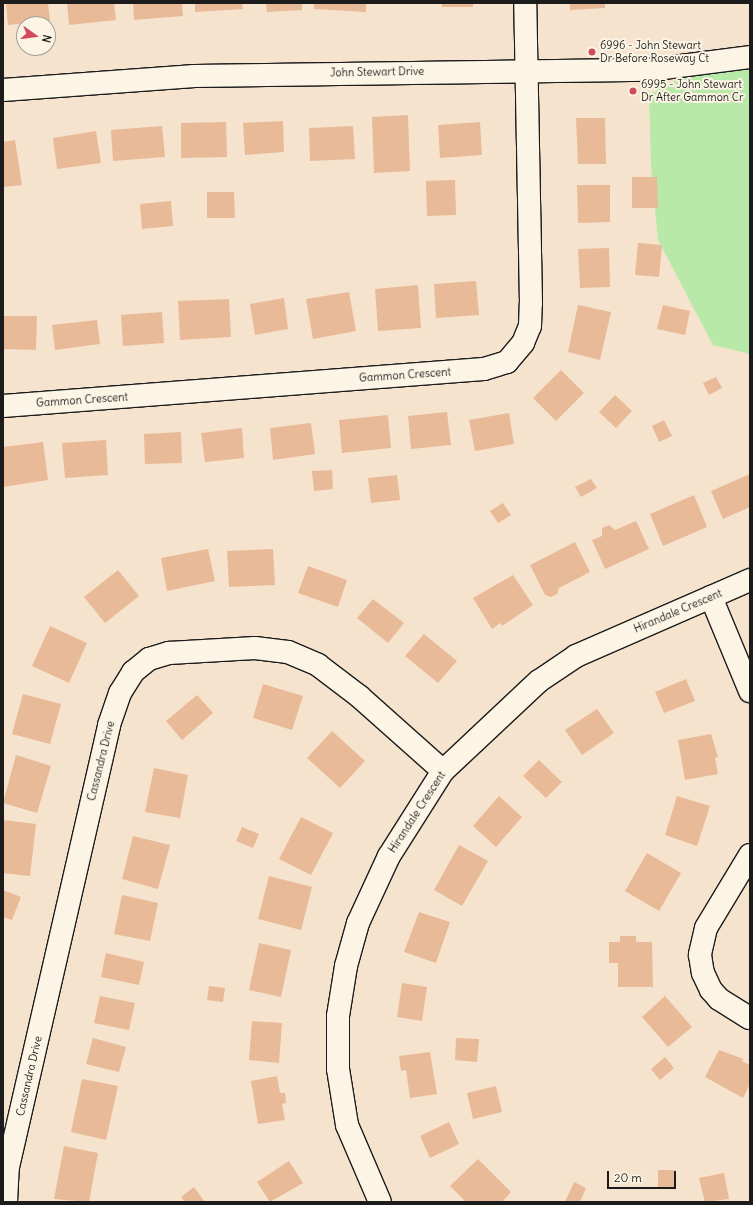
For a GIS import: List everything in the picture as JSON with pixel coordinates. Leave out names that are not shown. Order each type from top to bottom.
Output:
[{"type":"street","name":"Gammon Crescent","points":[[3,406],[484,369],[507,362],[523,343],[530,326],[525,3]]},
{"type":"street","name":"John Stewart Drive","points":[[3,90],[194,76],[527,69],[649,70],[750,57]]},
{"type":"street","name":"Hirandale Crescent","points":[[380,1202],[347,1125],[338,1069],[338,1016],[346,966],[358,923],[389,856],[443,771],[511,705],[576,656],[750,580]]},
{"type":"street","points":[[711,597],[750,691]]},
{"type":"street","name":"Cassandra Drive","points":[[6,1202],[8,1167],[109,725],[120,693],[133,672],[149,659],[169,653],[255,648],[288,652],[318,665],[360,697],[443,771]]},
{"type":"street","points":[[750,855],[706,928],[700,955],[702,973],[711,990],[719,999],[750,1018]]},
{"type":"green space","points":[[750,61],[750,354],[713,345],[658,240],[651,165],[649,93],[656,92],[657,86]]},
{"type":"building","points":[[6,3],[48,3],[49,16],[16,16],[16,24],[8,25]]},
{"type":"building","points":[[67,3],[114,3],[116,20],[69,25]]},
{"type":"building","points":[[133,3],[182,3],[183,16],[134,20]]},
{"type":"building","points":[[195,3],[242,3],[243,9],[195,12]]},
{"type":"building","points":[[266,3],[302,3],[302,10],[267,12]]},
{"type":"building","points":[[314,3],[366,3],[366,12],[314,9]]},
{"type":"building","points":[[442,3],[473,3],[473,7],[442,7]]},
{"type":"building","points":[[570,3],[605,3],[605,8],[570,10]]},
{"type":"building","points":[[408,115],[410,171],[374,173],[372,117]]},
{"type":"building","points":[[576,118],[605,118],[606,164],[578,164]]},
{"type":"building","points":[[283,121],[284,152],[245,155],[243,123]]},
{"type":"building","points":[[226,122],[227,157],[181,158],[181,123]]},
{"type":"building","points":[[480,122],[482,155],[440,158],[438,125]]},
{"type":"building","points":[[162,126],[165,157],[113,161],[111,130]]},
{"type":"building","points":[[353,126],[355,159],[310,161],[309,128]]},
{"type":"building","points":[[96,131],[101,163],[57,169],[53,138]]},
{"type":"building","points":[[15,140],[22,185],[3,187],[3,142]]},
{"type":"building","points":[[632,177],[657,177],[658,208],[632,208]]},
{"type":"building","points":[[455,180],[456,215],[427,216],[426,181]]},
{"type":"building","points":[[577,185],[610,185],[610,222],[578,223]]},
{"type":"building","points":[[207,192],[234,192],[235,218],[207,218]]},
{"type":"building","points":[[171,201],[173,226],[142,229],[140,204]]},
{"type":"building","points":[[638,243],[662,245],[659,277],[635,275]]},
{"type":"building","points":[[609,248],[610,287],[580,288],[578,249]]},
{"type":"building","points":[[476,281],[479,315],[436,318],[434,284]]},
{"type":"building","points":[[418,285],[421,328],[378,331],[375,289]]},
{"type":"building","points":[[349,292],[356,331],[313,339],[306,299]]},
{"type":"building","points":[[284,298],[288,329],[255,335],[250,304]]},
{"type":"building","points":[[229,299],[231,337],[180,340],[178,301]]},
{"type":"building","points":[[578,305],[611,312],[600,360],[568,352]]},
{"type":"building","points":[[663,305],[690,311],[685,335],[657,329]]},
{"type":"building","points":[[162,312],[164,343],[123,346],[121,315]]},
{"type":"building","points":[[3,316],[37,316],[36,350],[3,349]]},
{"type":"building","points":[[97,320],[100,344],[55,350],[52,325]]},
{"type":"building","points":[[561,370],[584,393],[556,421],[533,398]]},
{"type":"building","points":[[716,377],[722,388],[709,395],[703,383]]},
{"type":"building","points":[[615,395],[632,411],[616,428],[599,412]]},
{"type":"building","points":[[447,412],[451,445],[411,449],[408,416]]},
{"type":"building","points":[[509,413],[514,444],[475,451],[469,420]]},
{"type":"building","points":[[388,415],[391,448],[342,453],[339,420]]},
{"type":"building","points":[[664,420],[672,436],[659,442],[652,426]]},
{"type":"building","points":[[311,423],[315,454],[273,460],[270,428]]},
{"type":"building","points":[[242,428],[244,458],[205,462],[201,433]]},
{"type":"building","points":[[181,432],[182,463],[145,464],[144,434]]},
{"type":"building","points":[[106,440],[108,475],[65,478],[62,443]]},
{"type":"building","points":[[43,442],[48,480],[3,487],[3,447]]},
{"type":"building","points":[[332,470],[333,489],[314,491],[312,471]]},
{"type":"building","points":[[750,474],[750,507],[723,519],[711,491]]},
{"type":"building","points":[[397,475],[400,500],[371,503],[368,478]]},
{"type":"building","points":[[591,479],[597,488],[581,497],[575,487]]},
{"type":"building","points":[[694,495],[707,527],[663,546],[650,514]]},
{"type":"building","points":[[503,503],[511,515],[498,523],[490,511]]},
{"type":"building","points":[[636,521],[649,549],[605,569],[592,540],[602,536],[602,528],[609,525],[615,530]]},
{"type":"building","points":[[575,542],[590,572],[559,588],[557,594],[551,597],[545,595],[530,565]]},
{"type":"building","points":[[208,549],[215,581],[167,591],[161,558]]},
{"type":"building","points":[[273,549],[275,585],[229,587],[227,551]]},
{"type":"building","points":[[308,566],[347,580],[338,607],[298,593]]},
{"type":"building","points":[[118,570],[139,596],[105,623],[84,597]]},
{"type":"building","points":[[513,575],[533,605],[502,626],[500,623],[492,629],[473,598]]},
{"type":"building","points":[[373,599],[404,623],[388,643],[357,618]]},
{"type":"building","points":[[50,626],[87,643],[69,683],[32,666]]},
{"type":"building","points":[[424,634],[457,661],[438,683],[405,656]]},
{"type":"building","points":[[686,679],[695,701],[664,713],[655,692]]},
{"type":"building","points":[[263,684],[303,696],[292,730],[253,718]]},
{"type":"building","points":[[23,694],[61,704],[50,744],[12,734]]},
{"type":"building","points":[[197,695],[213,713],[182,740],[166,721]]},
{"type":"building","points":[[597,709],[614,733],[582,755],[565,730]]},
{"type":"building","points":[[332,731],[365,761],[340,788],[307,758]]},
{"type":"building","points":[[711,734],[718,757],[715,758],[718,774],[685,780],[678,740]]},
{"type":"building","points":[[16,755],[51,766],[37,813],[3,803]]},
{"type":"building","points":[[539,760],[562,782],[546,798],[523,776]]},
{"type":"building","points":[[154,768],[188,775],[180,818],[145,812]]},
{"type":"building","points":[[499,796],[522,817],[496,847],[473,826]]},
{"type":"building","points":[[677,796],[710,806],[697,846],[665,835]]},
{"type":"building","points":[[301,817],[333,833],[311,875],[279,859]]},
{"type":"building","points":[[3,820],[36,824],[30,876],[3,873]]},
{"type":"building","points":[[242,827],[259,834],[253,848],[236,841]]},
{"type":"building","points":[[133,836],[170,845],[158,889],[122,879]]},
{"type":"building","points":[[459,845],[488,861],[462,906],[434,890]]},
{"type":"building","points":[[647,853],[681,873],[659,911],[625,891]]},
{"type":"building","points":[[269,876],[312,887],[301,930],[258,919]]},
{"type":"building","points":[[3,890],[21,897],[12,920],[3,917]]},
{"type":"building","points":[[122,895],[158,903],[150,941],[114,934]]},
{"type":"building","points":[[419,912],[450,922],[436,963],[404,952]]},
{"type":"building","points":[[620,936],[636,936],[636,942],[652,942],[653,987],[618,987],[618,963],[609,963],[609,942],[620,942]]},
{"type":"building","points":[[259,943],[291,950],[281,997],[249,990]]},
{"type":"building","points":[[106,953],[144,962],[139,985],[101,977]]},
{"type":"building","points":[[402,983],[427,987],[422,1021],[397,1017]]},
{"type":"building","points":[[209,986],[225,988],[223,1002],[207,1000]]},
{"type":"building","points":[[100,996],[135,1003],[129,1030],[94,1023]]},
{"type":"building","points":[[665,996],[692,1027],[668,1047],[642,1017]]},
{"type":"building","points":[[252,1021],[282,1023],[279,1063],[249,1060]]},
{"type":"building","points":[[93,1038],[126,1047],[119,1072],[86,1064]]},
{"type":"building","points":[[456,1038],[479,1039],[477,1062],[455,1060]]},
{"type":"building","points":[[719,1050],[744,1059],[742,1061],[750,1065],[750,1084],[743,1098],[705,1077]]},
{"type":"building","points":[[430,1052],[437,1094],[410,1098],[406,1070],[401,1071],[399,1056]]},
{"type":"building","points":[[665,1057],[674,1068],[660,1080],[651,1069]]},
{"type":"building","points":[[277,1076],[280,1093],[285,1093],[286,1103],[282,1104],[285,1120],[258,1124],[251,1081]]},
{"type":"building","points":[[82,1079],[118,1086],[106,1140],[71,1132]]},
{"type":"building","points":[[496,1086],[502,1112],[473,1119],[467,1093]]},
{"type":"building","points":[[449,1122],[459,1144],[430,1158],[420,1136]]},
{"type":"building","points":[[64,1146],[98,1153],[89,1202],[54,1199]]},
{"type":"building","points":[[478,1159],[511,1192],[502,1202],[466,1202],[450,1186]]},
{"type":"building","points":[[289,1161],[303,1183],[270,1202],[257,1182]]},
{"type":"building","points":[[658,1170],[674,1170],[675,1188],[658,1189]]},
{"type":"building","points":[[724,1173],[729,1199],[705,1202],[699,1178]]},
{"type":"building","points":[[574,1182],[586,1188],[580,1202],[565,1202]]},
{"type":"building","points":[[194,1187],[205,1202],[185,1202],[181,1197]]},
{"type":"place","name":"6996 - John Stewart Dr Before Roseway Ct","points":[[592,52]]},
{"type":"place","name":"6995 - John Stewart Dr After Gammon Cr","points":[[633,91]]}]
